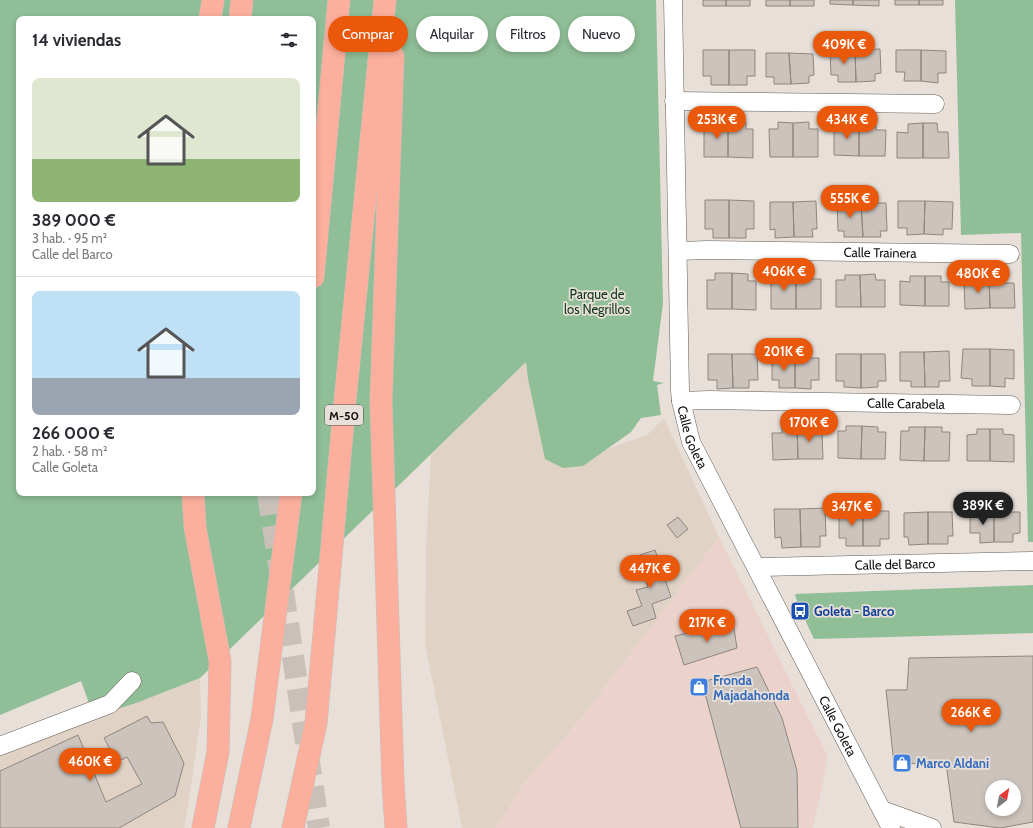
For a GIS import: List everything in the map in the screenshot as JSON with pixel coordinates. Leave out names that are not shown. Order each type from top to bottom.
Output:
[{"type":"highway","points":[[210,16],[213,0]]},
{"type":"highway","points":[[240,16],[242,0]]},
{"type":"highway","points":[[316,245],[339,0]]},
{"type":"highway","name":"M-50","points":[[293,828],[316,723],[344,411],[385,0]]},
{"type":"highway","points":[[396,0],[381,401],[393,783],[396,828]]},
{"type":"highway","points":[[193,496],[195,527],[220,661],[218,752],[203,828]]},
{"type":"highway","points":[[239,828],[262,719],[291,496]]},
{"type":"highway","points":[[393,783],[401,828]]},
{"type":"street","name":"Calle Goleta","points":[[673,0],[681,401],[691,442],[891,828]]},
{"type":"street","points":[[674,101],[935,104]]},
{"type":"street","name":"Calle Trainera","points":[[678,251],[708,250],[1010,254]]},
{"type":"street","name":"Calle Carabela","points":[[681,401],[709,400],[1011,405]]},
{"type":"street","name":"Calle del Barco","points":[[757,567],[1033,560]]},
{"type":"street","points":[[0,746],[110,704],[132,681]]},
{"type":"street","points":[[882,810],[932,828]]},
{"type":"shaded area","points":[[526,362],[532,400],[583,466],[605,450],[647,435],[664,418],[719,537],[582,717],[524,783],[496,828],[462,828],[425,644],[426,546],[431,455]]},
{"type":"shaded area","name":"Fronda Majadahonda","points":[[719,537],[828,757],[813,828],[496,828],[524,783],[582,717]]},
{"type":"shaded area","points":[[200,678],[201,716],[184,828],[0,828],[0,756],[70,725],[139,702]]},
{"type":"green space","name":"Parque de los Negrillos","points":[[0,0],[656,0],[663,303],[653,381],[664,383],[657,385],[661,415],[641,418],[631,432],[583,466],[563,468],[545,459],[528,379],[526,362],[200,678],[139,702],[94,717],[81,681],[0,715]]},
{"type":"green space","points":[[955,0],[1033,0],[1033,542],[1028,542],[1021,233],[961,235]]},
{"type":"green space","points":[[1033,585],[1033,633],[814,639],[798,605],[795,594]]},
{"type":"building","points":[[703,0],[726,0],[726,6],[703,6]]},
{"type":"building","points":[[726,0],[750,0],[750,6],[726,6]]},
{"type":"building","points":[[766,0],[790,0],[790,6],[766,6]]},
{"type":"building","points":[[790,0],[814,0],[814,6],[790,6]]},
{"type":"building","points":[[830,0],[853,0],[853,5],[830,4]]},
{"type":"building","points":[[853,0],[879,0],[879,6],[853,5]]},
{"type":"building","points":[[895,0],[919,0],[919,5],[895,5]]},
{"type":"building","points":[[919,0],[943,0],[943,5],[919,5]]},
{"type":"building","points":[[880,49],[881,73],[875,74],[875,81],[856,82],[855,50]]},
{"type":"building","points":[[703,50],[729,50],[729,85],[711,85],[711,76],[703,76]]},
{"type":"building","points":[[729,50],[755,50],[755,76],[747,76],[747,85],[729,85]]},
{"type":"building","points":[[830,50],[855,50],[856,82],[838,82],[838,75],[831,75]]},
{"type":"building","points":[[896,50],[921,50],[921,81],[904,81],[905,72],[896,72]]},
{"type":"building","points":[[921,50],[946,51],[946,73],[938,73],[938,83],[921,81]]},
{"type":"building","points":[[766,53],[789,53],[791,84],[774,84],[774,77],[766,77]]},
{"type":"building","points":[[789,53],[813,54],[814,75],[809,76],[809,83],[791,84]]},
{"type":"building","points":[[711,121],[728,121],[728,157],[704,157],[704,128],[711,128]]},
{"type":"building","points":[[728,121],[746,122],[746,129],[753,129],[753,158],[728,157]]},
{"type":"building","points":[[778,122],[793,123],[793,157],[770,157],[769,129],[778,129]]},
{"type":"building","points":[[809,122],[809,129],[818,129],[818,157],[793,157],[793,123]]},
{"type":"building","points":[[844,122],[859,123],[859,156],[834,155],[834,129],[844,130]]},
{"type":"building","points":[[859,123],[876,123],[876,130],[886,130],[885,156],[859,156]]},
{"type":"building","points":[[923,123],[923,158],[897,158],[897,132],[908,133],[908,124]]},
{"type":"building","points":[[923,123],[937,123],[938,132],[948,132],[949,158],[923,158]]},
{"type":"building","points":[[705,200],[729,200],[729,238],[713,238],[713,229],[705,229]]},
{"type":"building","points":[[729,200],[754,201],[754,229],[746,229],[746,238],[729,238]]},
{"type":"building","points":[[816,201],[817,229],[812,229],[813,237],[794,237],[793,202]]},
{"type":"building","points":[[898,201],[925,201],[924,234],[907,235],[907,228],[898,228]]},
{"type":"building","points":[[925,201],[953,202],[952,229],[943,229],[943,235],[924,234]]},
{"type":"building","points":[[770,202],[793,202],[794,237],[775,238],[775,229],[770,230]]},
{"type":"building","points":[[837,203],[861,203],[863,237],[844,237],[844,231],[838,231]]},
{"type":"building","points":[[861,203],[886,203],[887,231],[880,231],[881,237],[863,237]]},
{"type":"building","points":[[715,273],[732,273],[732,309],[707,309],[707,280],[715,280]]},
{"type":"building","points":[[732,273],[748,274],[748,281],[756,281],[756,310],[732,309]]},
{"type":"building","points":[[811,273],[811,279],[821,279],[821,309],[796,309],[796,274]]},
{"type":"building","points":[[781,274],[796,274],[796,309],[771,309],[771,279],[781,279]]},
{"type":"building","points":[[875,274],[876,280],[885,280],[885,307],[861,307],[860,275]]},
{"type":"building","points":[[845,275],[860,275],[861,307],[836,307],[836,280],[845,280]]},
{"type":"building","points":[[910,276],[925,276],[925,306],[900,305],[900,281],[910,282]]},
{"type":"building","points":[[925,276],[941,276],[941,282],[949,282],[949,306],[925,306]]},
{"type":"building","points":[[975,277],[989,277],[990,308],[965,309],[964,283],[976,283]]},
{"type":"building","points":[[989,277],[1003,277],[1003,283],[1014,283],[1015,308],[990,308]]},
{"type":"building","points":[[963,349],[990,349],[990,386],[972,386],[972,379],[961,378]]},
{"type":"building","points":[[990,349],[1014,350],[1014,379],[1005,378],[1005,387],[990,386]]},
{"type":"building","points":[[949,351],[950,381],[939,381],[939,387],[925,387],[924,352]]},
{"type":"building","points":[[900,352],[924,352],[925,387],[911,387],[911,381],[900,381]]},
{"type":"building","points":[[708,354],[732,354],[733,388],[717,389],[717,380],[708,380]]},
{"type":"building","points":[[732,354],[757,354],[758,380],[749,380],[749,388],[733,388]]},
{"type":"building","points":[[836,354],[861,354],[861,388],[844,387],[844,381],[836,381]]},
{"type":"building","points":[[861,354],[885,354],[886,381],[878,381],[878,387],[861,388]]},
{"type":"building","points":[[772,357],[795,358],[795,388],[779,388],[779,380],[772,380]]},
{"type":"building","points":[[795,358],[819,358],[819,380],[811,380],[811,389],[795,388]]},
{"type":"building","points":[[782,425],[797,425],[798,459],[773,460],[772,433],[782,433]]},
{"type":"building","points":[[797,425],[811,425],[811,433],[822,432],[823,459],[798,459]]},
{"type":"building","points":[[846,426],[862,426],[861,459],[838,458],[838,431],[846,431]]},
{"type":"building","points":[[862,426],[878,427],[878,432],[886,432],[885,459],[861,459]]},
{"type":"building","points":[[909,427],[925,427],[924,461],[900,460],[901,431],[909,431]]},
{"type":"building","points":[[925,427],[942,427],[942,432],[950,432],[949,461],[924,461]]},
{"type":"building","points":[[977,429],[990,429],[990,461],[967,461],[967,435],[977,434]]},
{"type":"building","points":[[990,429],[1003,429],[1003,434],[1014,435],[1014,462],[990,461]]},
{"type":"building","points":[[825,508],[826,536],[820,536],[820,547],[801,547],[800,509]]},
{"type":"building","points":[[774,509],[800,509],[801,547],[782,548],[781,537],[775,538]]},
{"type":"building","points":[[839,510],[863,511],[863,546],[846,546],[846,538],[839,538]]},
{"type":"building","points":[[863,511],[889,511],[889,539],[880,539],[880,546],[863,546]]},
{"type":"building","points":[[928,512],[928,544],[909,545],[908,537],[904,537],[904,513]]},
{"type":"building","points":[[928,512],[952,512],[953,536],[948,536],[948,544],[928,544]]},
{"type":"building","points":[[970,512],[994,512],[994,542],[980,543],[980,533],[970,533]]},
{"type":"building","points":[[994,512],[1020,512],[1020,533],[1013,534],[1013,542],[994,542]]},
{"type":"building","points":[[678,517],[688,529],[677,538],[667,525]]},
{"type":"building","points":[[655,550],[671,597],[652,604],[656,618],[633,626],[627,611],[642,606],[636,590],[648,587],[637,556]]},
{"type":"building","points":[[733,622],[737,648],[684,665],[675,636]]},
{"type":"building","points":[[1033,656],[1033,822],[1000,828],[954,822],[946,763],[894,764],[886,690],[907,690],[909,658]]},
{"type":"building","points":[[757,667],[782,718],[797,771],[798,828],[741,828],[702,682]]},
{"type":"building","points":[[147,716],[151,723],[163,722],[184,763],[175,796],[119,828],[0,828],[0,771],[78,735],[106,802],[142,784],[127,757],[117,762],[104,738]]},
{"type":"tunnel","points":[[268,496],[319,828]]},
{"type":"place","name":"Goleta - Barco","points":[[800,611]]},
{"type":"place","name":"Fronda Majadahonda","points":[[699,687]]},
{"type":"place","name":"Marco Aldani","points":[[902,763]]}]
